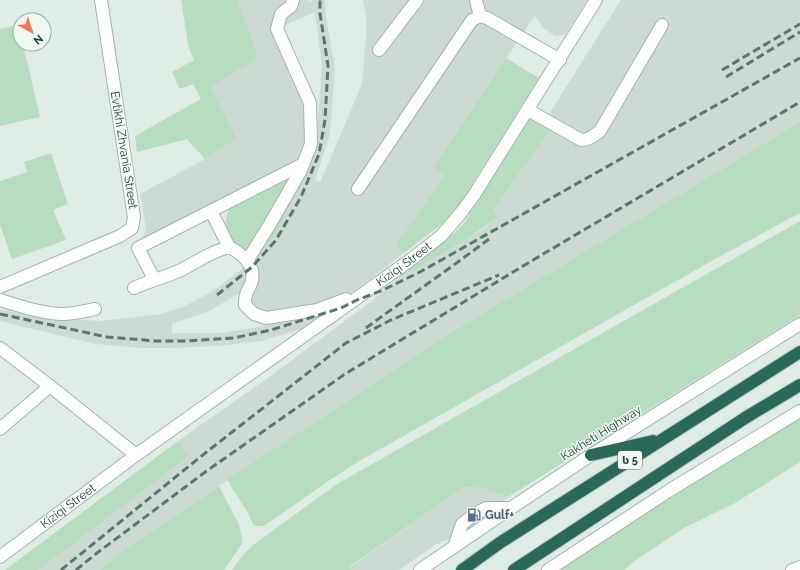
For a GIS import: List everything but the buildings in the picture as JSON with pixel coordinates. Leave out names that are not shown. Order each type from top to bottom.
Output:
[{"type":"highway","name":"ს 5","points":[[462,570],[501,542],[587,489],[660,440],[800,352]]},
{"type":"highway","name":"ს 5","points":[[514,570],[745,418],[800,385]]},
{"type":"highway","points":[[591,455],[660,440]]},
{"type":"street","name":"Evtikhi Zhvania Street","points":[[0,287],[120,236],[132,228],[134,217],[101,0]]},
{"type":"street","points":[[247,261],[270,224],[303,164],[311,144],[310,103],[277,28],[281,14],[291,6],[293,0]]},
{"type":"street","points":[[378,50],[417,0]]},
{"type":"street","points":[[476,0],[480,16]]},
{"type":"street","name":"Kiziqi Street","points":[[0,557],[136,454],[410,261],[441,236],[456,220],[474,195],[560,60],[596,0]]},
{"type":"street","points":[[358,189],[472,20],[480,16],[487,18],[560,60]]},
{"type":"street","points":[[528,110],[581,140],[587,140],[592,137],[600,131],[662,24]]},
{"type":"street","points":[[154,279],[138,248],[303,164]]},
{"type":"street","points":[[211,211],[229,247],[238,252],[252,267],[253,273],[251,284],[246,294],[245,305],[254,314],[266,318],[317,310],[366,291]]},
{"type":"street","points":[[134,288],[180,270],[218,249],[229,247]]},
{"type":"street","points":[[0,300],[25,308],[64,314],[78,313],[95,309]]},
{"type":"street","name":"Kakheti Highway","points":[[420,570],[510,508],[591,455],[800,324]]},
{"type":"street","points":[[0,348],[136,454]]},
{"type":"street","points":[[0,429],[50,386]]},
{"type":"street","points":[[548,570],[670,490],[800,411]]},
{"type":"street","points":[[454,547],[462,524],[474,515],[486,508],[510,508]]},
{"type":"street","points":[[792,570],[800,566]]},
{"type":"shaded area","points":[[238,0],[308,0],[309,2],[312,0],[325,0],[326,17],[335,68],[330,134],[315,180],[320,183],[362,84],[367,22],[363,0],[587,0],[565,35],[555,36],[542,27],[535,15],[435,168],[445,176],[396,246],[405,252],[356,290],[327,304],[264,313],[255,307],[252,300],[256,283],[209,311],[172,324],[172,333],[220,333],[259,327],[307,316],[353,300],[327,318],[305,328],[261,341],[217,346],[172,348],[140,348],[96,344],[0,321],[0,309],[38,318],[102,321],[161,314],[185,306],[213,291],[255,257],[316,145],[322,67],[315,12],[273,30],[307,105],[306,145],[303,154],[291,164],[141,241],[146,228],[140,194],[205,159],[237,139],[209,87],[257,58]]},
{"type":"shaded area","points":[[621,0],[800,0],[800,122],[457,329],[219,486],[120,553],[100,570],[38,570],[190,455],[178,441],[262,382],[372,301],[397,279],[441,255],[483,229],[498,216],[494,209],[550,130],[542,125]]},
{"type":"shaded area","points":[[465,487],[482,488],[508,497],[486,521],[474,528],[435,545],[399,570],[352,570],[350,567]]},
{"type":"green space","points":[[181,0],[238,0],[258,58],[210,87],[237,139],[205,159],[187,139],[137,152],[135,136],[201,99],[193,84],[180,89],[172,72],[194,60],[189,49]]},
{"type":"green space","points":[[12,26],[12,52],[25,52],[40,117],[0,126],[0,29]]},
{"type":"green space","points":[[506,58],[539,78],[457,208],[442,224],[405,252],[395,246],[445,176],[434,168]]},
{"type":"green space","points":[[529,118],[550,130],[494,209],[498,216],[462,242],[397,279],[459,229]]},
{"type":"green space","points":[[800,122],[800,213],[715,259],[361,460],[264,526],[254,526],[248,513],[227,480],[457,329]]},
{"type":"green space","points":[[316,145],[306,175],[273,237],[255,257]]},
{"type":"green space","points":[[51,153],[68,204],[53,210],[66,240],[12,259],[0,225],[0,181],[27,172],[24,162]]},
{"type":"green space","points":[[294,175],[247,251],[241,248],[232,239],[227,227],[226,220],[230,208]]},
{"type":"green space","points":[[800,221],[800,315],[508,497],[482,488],[465,487],[350,566],[352,570],[232,570],[243,555],[253,545],[337,484]]},
{"type":"green space","points":[[800,416],[800,462],[735,503],[682,529],[624,570],[558,570],[671,495]]},
{"type":"green space","points":[[178,441],[190,455],[43,567],[38,570],[5,570]]},
{"type":"green space","points":[[219,486],[239,525],[243,542],[224,570],[100,570],[120,553]]},
{"type":"railway","points":[[217,295],[252,267],[276,240],[301,197],[319,154],[325,120],[328,66],[320,13],[320,0]]},
{"type":"railway","points":[[722,70],[800,24]]},
{"type":"railway","points":[[726,77],[800,32]]},
{"type":"railway","points":[[0,314],[107,337],[156,341],[186,341],[234,338],[271,330],[341,308],[420,272],[800,58]]},
{"type":"railway","points":[[76,570],[208,470],[345,374],[528,263],[800,102]]},
{"type":"railway","points":[[366,328],[489,239]]},
{"type":"railway","points":[[61,570],[199,458],[346,343],[391,320],[499,275]]},
{"type":"place","name":"Gulf+","points":[[474,515]]}]
